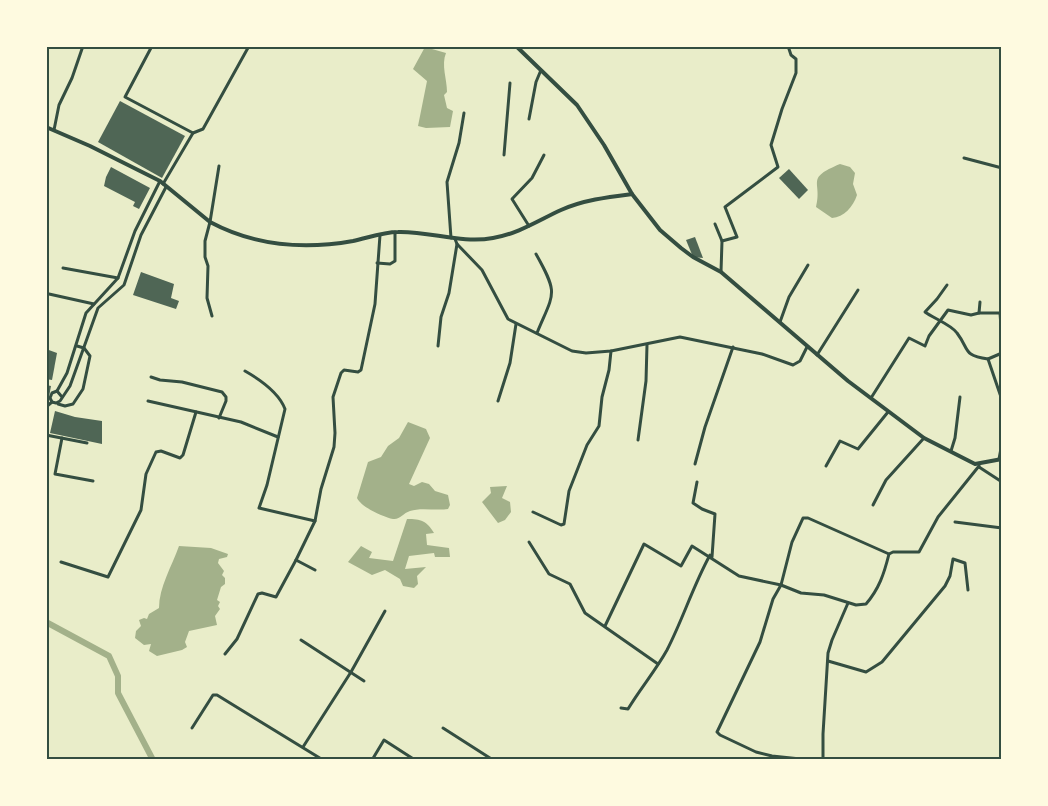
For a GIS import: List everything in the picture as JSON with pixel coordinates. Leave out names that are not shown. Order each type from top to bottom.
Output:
[{"type":"street","points":[[54,129],[59,105],[72,78],[83,46]]},
{"type":"street","points":[[152,46],[125,97],[193,133]]},
{"type":"street","points":[[46,407],[51,401],[52,393],[63,384],[86,313],[118,278],[135,231],[193,133],[203,129],[249,46]]},
{"type":"street","points":[[516,46],[577,105],[604,145],[632,194],[660,230],[693,257],[720,272],[817,356],[888,412],[924,438],[977,465],[1002,482]]},
{"type":"street","points":[[722,242],[737,237],[724,207],[778,167],[771,145],[796,73],[796,58],[791,55],[788,46]]},
{"type":"street","points":[[529,119],[536,82],[541,70]]},
{"type":"street","points":[[504,155],[510,83]]},
{"type":"street","points":[[438,346],[441,317],[449,292],[454,240],[447,182],[459,143],[464,113]]},
{"type":"street","points":[[46,127],[163,184],[210,222],[237,234],[285,246],[314,246],[395,232],[415,232],[454,240],[493,238],[595,199],[632,194]]},
{"type":"street","points":[[529,226],[512,200],[532,178],[544,155]]},
{"type":"street","points":[[964,158],[1002,168]]},
{"type":"street","points":[[212,316],[207,298],[208,266],[205,257],[206,238],[219,166]]},
{"type":"street","points":[[51,401],[60,401],[70,386],[98,308],[124,285],[163,184]]},
{"type":"street","points":[[716,224],[722,242],[720,272]]},
{"type":"street","points":[[135,231],[141,236]]},
{"type":"street","points":[[377,263],[390,264],[394,261],[395,232]]},
{"type":"street","points":[[225,654],[237,639],[258,594],[276,597],[315,521],[321,489],[334,447],[333,397],[344,370],[358,372],[361,370],[375,304],[380,235]]},
{"type":"street","points":[[454,240],[482,270],[508,319],[572,351],[585,353],[611,351],[680,337],[762,354],[793,365],[800,361],[807,347]]},
{"type":"street","points":[[536,254],[552,290],[552,299],[537,333]]},
{"type":"street","points":[[127,255],[134,257]]},
{"type":"street","points":[[780,322],[789,297],[808,265]]},
{"type":"street","points":[[63,268],[118,278]]},
{"type":"street","points":[[947,285],[938,299],[925,312],[957,331],[964,348],[975,357],[988,359],[1002,353]]},
{"type":"street","points":[[108,289],[114,295]]},
{"type":"street","points":[[817,356],[858,290]]},
{"type":"street","points":[[49,294],[94,304]]},
{"type":"street","points":[[979,313],[980,302]]},
{"type":"street","points":[[871,398],[909,338],[925,346],[929,336],[948,310],[971,315],[1001,313],[1002,341]]},
{"type":"street","points":[[498,401],[510,363],[516,324]]},
{"type":"street","points":[[638,440],[646,381],[647,345]]},
{"type":"street","points":[[51,401],[65,406],[73,404],[79,397],[90,356],[84,348],[77,346]]},
{"type":"street","points":[[695,464],[705,427],[733,347]]},
{"type":"street","points":[[533,512],[561,525],[564,524],[569,491],[586,445],[599,426],[611,351]]},
{"type":"street","points":[[988,359],[1002,399]]},
{"type":"street","points":[[245,371],[265,385],[283,403],[285,409],[259,508],[315,521]]},
{"type":"street","points":[[151,377],[160,381],[182,382],[222,392],[226,401],[219,418]]},
{"type":"street","points":[[57,391],[62,397]]},
{"type":"street","points":[[951,451],[955,438],[960,397]]},
{"type":"street","points":[[148,401],[241,422],[278,437]]},
{"type":"street","points":[[61,562],[108,577],[141,510],[146,474],[156,452],[162,451],[176,458],[183,455],[196,411]]},
{"type":"street","points":[[826,466],[840,441],[858,449],[888,412]]},
{"type":"street","points":[[46,435],[87,443]]},
{"type":"street","points":[[62,438],[55,474],[93,481]]},
{"type":"street","points":[[873,505],[886,480],[924,438]]},
{"type":"street","points":[[605,626],[644,544],[681,566],[692,546],[739,576],[781,585],[801,593],[824,595],[848,603],[866,604],[883,578],[889,555],[893,552],[918,553],[938,517],[977,465],[1000,459],[1002,443]]},
{"type":"street","points":[[621,708],[628,709],[658,664],[682,618],[696,579],[711,556],[714,514],[693,503],[697,482]]},
{"type":"street","points":[[810,759],[772,756],[756,752],[717,732],[756,653],[773,599],[781,585],[792,542],[803,518],[808,518],[889,555]]},
{"type":"street","points":[[955,522],[1002,528]]},
{"type":"street","points":[[529,542],[549,573],[570,584],[585,613],[658,664]]},
{"type":"street","points":[[828,661],[866,672],[882,662],[945,586],[950,576],[953,559],[965,562],[968,590]]},
{"type":"street","points":[[296,560],[315,570]]},
{"type":"street","points":[[823,759],[828,661],[832,640],[848,603]]},
{"type":"street","points":[[303,747],[351,672],[385,611]]},
{"type":"street","points":[[301,640],[364,681]]},
{"type":"street","points":[[192,728],[209,700],[213,695],[217,695],[323,759]]},
{"type":"street","points":[[443,728],[493,759]]},
{"type":"street","points":[[372,759],[384,740],[415,759]]},
{"type":"shaded area","points":[[425,47],[446,53],[444,67],[447,92],[444,95],[447,108],[453,111],[450,127],[418,126],[427,81],[413,69]]},
{"type":"shaded area","points":[[840,164],[850,167],[855,173],[853,184],[857,195],[848,211],[832,218],[816,207],[817,181],[822,173]]},
{"type":"shaded area","points":[[408,422],[426,429],[430,438],[409,484],[414,486],[422,482],[429,484],[435,491],[448,495],[450,505],[448,509],[414,510],[393,519],[378,514],[357,498],[368,462],[381,457],[388,446],[399,438]]},
{"type":"shaded area","points":[[507,486],[502,498],[510,502],[511,512],[505,520],[498,523],[482,502],[491,493],[490,487]]},
{"type":"shaded area","points":[[407,519],[426,523],[434,533],[426,534],[427,545],[449,548],[450,557],[435,557],[434,553],[409,556],[405,569],[426,567],[417,576],[418,584],[414,588],[403,586],[400,579],[385,570],[372,575],[348,562],[361,546],[372,552],[369,558],[393,561]]},
{"type":"shaded area","points":[[179,546],[211,548],[228,554],[227,557],[219,559],[218,563],[224,571],[222,575],[225,578],[225,584],[221,587],[217,600],[220,602],[218,606],[220,609],[215,616],[217,625],[189,631],[185,642],[187,647],[157,656],[149,651],[151,644],[144,645],[135,638],[136,631],[141,626],[139,620],[147,619],[149,614],[159,608],[163,584]]},
{"type":"building","points":[[120,101],[185,136],[162,178],[98,142]]},
{"type":"building","points":[[111,167],[150,188],[139,209],[133,206],[135,202],[104,186]]},
{"type":"building","points":[[789,169],[808,190],[799,199],[779,178]]},
{"type":"building","points":[[695,237],[703,258],[693,257],[686,240]]},
{"type":"building","points":[[141,272],[174,284],[171,298],[179,301],[176,309],[133,295]]},
{"type":"building","points":[[46,349],[57,353],[52,380],[46,379]]},
{"type":"building","points":[[46,385],[51,386],[49,397],[46,397]]},
{"type":"building","points":[[55,411],[102,421],[102,444],[50,433]]},
{"type":"waterway","points":[[46,622],[109,656],[118,676],[118,693],[153,760]]}]
